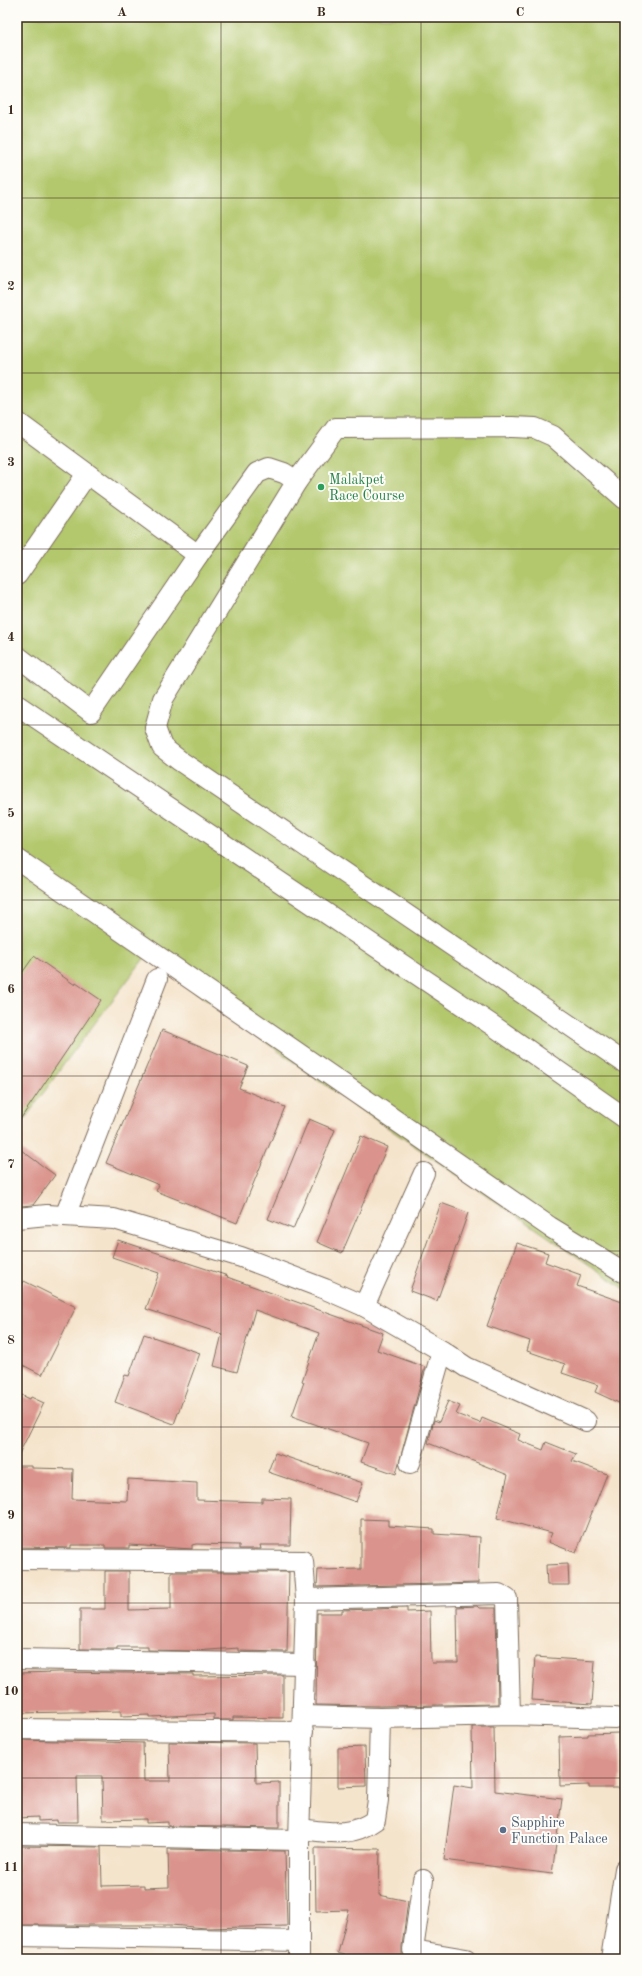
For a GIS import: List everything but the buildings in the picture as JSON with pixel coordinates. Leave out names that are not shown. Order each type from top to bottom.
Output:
[{"type":"street","points":[[17,422],[198,554]]},
{"type":"street","points":[[625,499],[553,436],[535,428],[512,426],[336,428],[296,481],[163,699],[155,728],[162,747],[180,761],[625,1063]]},
{"type":"street","points":[[17,656],[91,712],[198,554],[257,473],[269,468],[284,473],[296,481]]},
{"type":"street","points":[[17,575],[87,474]]},
{"type":"street","points":[[17,705],[495,1027],[625,1118]]},
{"type":"street","points":[[17,859],[550,1227],[625,1273]]},
{"type":"street","points":[[65,1216],[157,979]]},
{"type":"street","points":[[364,1306],[424,1173]]},
{"type":"street","points":[[17,1218],[47,1215],[114,1219],[241,1257],[325,1289],[364,1306],[442,1351],[466,1367],[586,1421]]},
{"type":"street","points":[[410,1463],[442,1351]]},
{"type":"street","points":[[17,1559],[303,1560],[306,1600],[304,1724],[299,1834],[299,1950],[17,1936]]},
{"type":"street","points":[[306,1600],[498,1594],[507,1599],[510,1716]]},
{"type":"street","points":[[17,1659],[305,1664]]},
{"type":"street","points":[[17,1729],[304,1724],[380,1718],[510,1716],[615,1718]]},
{"type":"street","points":[[17,1834],[299,1834],[337,1833],[363,1829],[375,1820],[378,1800],[380,1718]]},
{"type":"street","points":[[611,1959],[625,1869]]},
{"type":"street","points":[[423,1880],[413,1950],[466,1959]]},
{"type":"green space","name":"Malakpet Race Course","points":[[17,17],[625,17],[625,1289],[344,1098],[146,956],[67,1060],[17,1130]]},
{"type":"place","name":"Malakpet Race Course","points":[[321,487]]},
{"type":"place","name":"Sapphire Function Palace","points":[[503,1830]]}]
